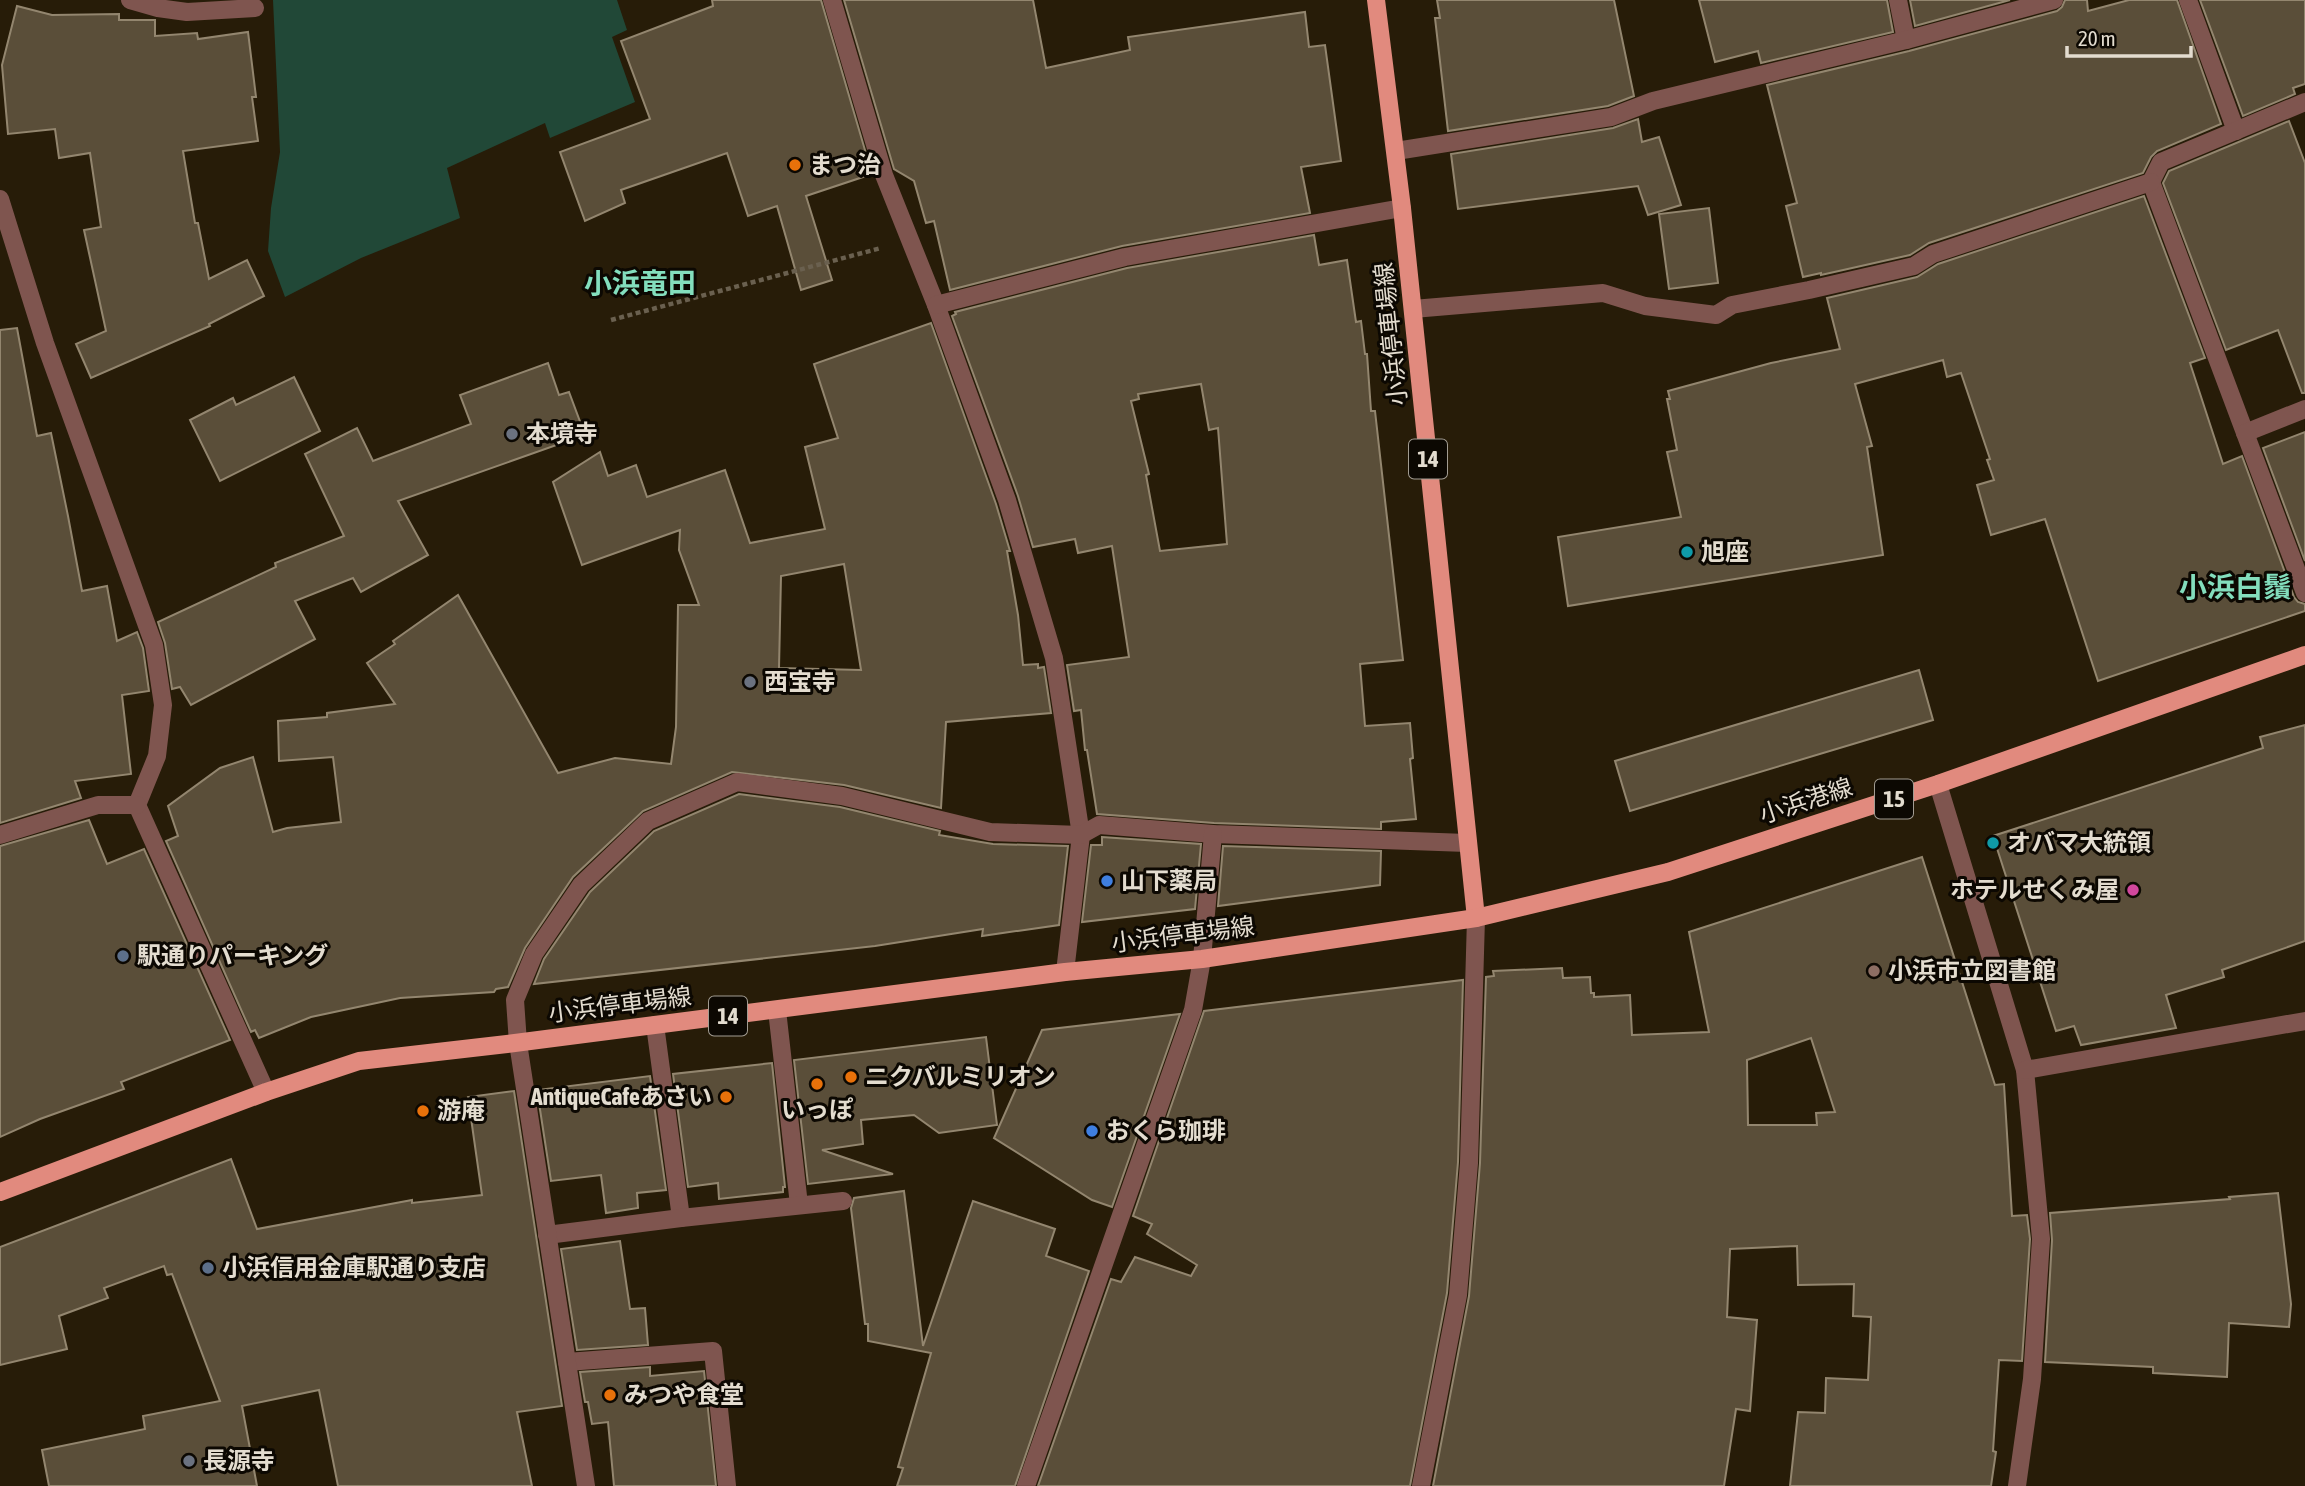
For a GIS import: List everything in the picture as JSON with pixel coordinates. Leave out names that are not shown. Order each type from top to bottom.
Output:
[{"type":"main road","name":"小浜停車場線","points":[[0,1192],[266,1092],[359,1061],[1065,972],[1202,959],[1476,918],[1396,151],[1376,0]]},
{"type":"main road","name":"小浜港線","points":[[1476,918],[1668,872],[1938,784],[2305,655]]},
{"type":"street","points":[[130,0],[187,12],[255,8]]},
{"type":"street","points":[[832,0],[884,175],[936,305],[1007,500],[1054,658],[1081,835],[1065,972]]},
{"type":"street","points":[[1898,0],[1906,40]]},
{"type":"street","points":[[1396,151],[1611,117],[1653,101],[1906,40],[2054,0]]},
{"type":"street","points":[[2188,0],[2236,131]]},
{"type":"street","points":[[1413,309],[1603,293],[1645,306],[1716,315],[1732,305],[1914,266],[1933,254],[2151,181],[2161,162],[2305,102]]},
{"type":"street","points":[[2151,181],[2305,593]]},
{"type":"street","points":[[0,199],[45,343],[155,645],[163,705],[157,756],[137,805],[266,1092]]},
{"type":"street","points":[[936,305],[1125,257],[1402,208]]},
{"type":"street","points":[[2245,433],[2305,409]]},
{"type":"street","points":[[586,1486],[517,1043],[515,1000],[534,954],[581,885],[648,821],[737,782],[842,796],[990,832],[1081,835],[1099,825],[1213,834],[1467,843]]},
{"type":"street","points":[[1938,784],[2025,1070],[2041,1239],[2032,1379],[2017,1486]]},
{"type":"street","points":[[0,835],[97,805],[137,805]]},
{"type":"street","points":[[1026,1486],[1193,1010],[1202,959],[1213,834]]},
{"type":"street","points":[[1421,1486],[1458,1295],[1469,1163],[1476,918]]},
{"type":"street","points":[[777,1010],[799,1205]]},
{"type":"street","points":[[2025,1070],[2305,1021]]},
{"type":"street","points":[[655,1025],[681,1217]]},
{"type":"street","points":[[547,1235],[681,1217],[843,1201]]},
{"type":"street","points":[[567,1362],[713,1351],[727,1486]]},
{"type":"path","points":[[611,320],[909,241]]},
{"type":"green space","points":[[273,0],[617,0],[627,30],[612,37],[635,102],[550,138],[545,123],[447,168],[460,218],[361,258],[285,297],[268,251],[271,208],[280,152]]},
{"type":"building","points":[[712,0],[821,0],[872,174],[806,196],[832,280],[801,290],[777,206],[748,216],[727,153],[621,190],[625,203],[585,221],[560,152],[650,119],[621,41],[713,6]]},
{"type":"building","points":[[844,0],[1033,0],[1046,68],[1130,50],[1128,37],[1305,12],[1309,47],[1325,45],[1341,161],[1301,167],[1310,213],[1122,246],[950,290],[934,221],[926,223],[914,181],[894,169]]},
{"type":"building","points":[[1437,0],[1614,0],[1634,96],[1608,106],[1448,131],[1435,18],[1440,18]]},
{"type":"building","points":[[1699,0],[1887,0],[1893,32],[1761,63],[1758,51],[1715,62]]},
{"type":"building","points":[[1910,0],[2010,0],[1915,26]]},
{"type":"building","points":[[2065,0],[2087,0],[2088,11],[2129,0],[2177,0],[2221,124],[2157,151],[2143,173],[1929,243],[1910,255],[1803,277],[1786,206],[1797,203],[1767,85],[1909,51],[2057,11]]},
{"type":"building","points":[[2200,0],[2305,0],[2305,84],[2293,88],[2295,94],[2243,116]]},
{"type":"building","points":[[17,6],[52,15],[119,14],[119,20],[155,20],[155,36],[197,33],[198,39],[248,32],[258,141],[183,151],[195,223],[198,223],[209,279],[247,260],[264,296],[209,324],[210,326],[91,378],[76,344],[106,331],[84,230],[101,227],[90,153],[59,158],[55,129],[8,134],[2,65]]},
{"type":"building","points":[[1638,119],[1642,142],[1659,137],[1681,205],[1648,215],[1638,186],[1458,209],[1451,154],[1613,128]]},
{"type":"building","points":[[2289,121],[2305,163],[2305,393],[2302,393],[2278,330],[2226,350],[2163,183],[2169,171]]},
{"type":"building","points":[[2144,196],[2205,358],[2190,363],[2223,464],[2242,456],[2294,597],[2305,604],[2305,611],[2098,681],[2045,519],[1991,535],[1977,485],[1994,480],[1987,460],[1990,459],[1961,373],[1947,377],[1943,360],[1855,384],[1872,446],[1867,447],[1883,555],[1568,606],[1558,537],[1681,517],[1667,452],[1677,450],[1667,399],[1670,399],[1668,391],[1771,363],[1840,349],[1827,298],[1917,277],[1938,264]]},
{"type":"building","points":[[1709,208],[1718,283],[1669,289],[1659,214]]},
{"type":"building","points":[[1314,235],[1319,265],[1347,260],[1356,322],[1361,321],[1367,354],[1371,411],[1375,411],[1403,660],[1360,664],[1365,726],[1410,723],[1413,758],[1410,759],[1416,819],[1381,822],[1381,829],[1214,823],[1097,814],[1085,750],[1081,710],[1074,711],[1067,665],[1129,657],[1112,546],[1078,553],[1075,539],[1033,547],[1018,496],[952,316],[955,312],[1127,268]],"holes":[[[1201,384],[1209,430],[1218,428],[1227,544],[1160,551],[1146,475],[1149,474],[1131,401],[1139,399],[1138,394]]]},
{"type":"building","points":[[931,323],[996,504],[1010,551],[1007,551],[1023,665],[1038,664],[1038,668],[1044,667],[1051,713],[946,722],[941,808],[844,785],[732,772],[643,811],[573,877],[525,948],[508,987],[496,989],[494,992],[400,998],[311,1017],[259,1038],[255,1030],[251,1032],[166,841],[178,836],[168,806],[220,768],[253,757],[273,832],[341,822],[333,757],[279,761],[278,721],[327,717],[327,713],[395,704],[367,663],[458,595],[558,773],[615,758],[671,764],[676,727],[678,605],[699,605],[679,550],[680,530],[582,565],[553,482],[600,452],[608,476],[636,465],[647,497],[725,470],[750,543],[825,529],[805,447],[838,438],[814,364]],"holes":[[[844,564],[861,670],[779,668],[781,576]]]},
{"type":"building","points":[[17,328],[37,436],[51,433],[82,591],[107,586],[117,641],[137,632],[143,648],[149,691],[122,695],[131,774],[75,781],[81,798],[0,823],[0,330]]},
{"type":"building","points":[[548,363],[559,395],[569,392],[585,435],[398,501],[428,555],[361,592],[353,578],[295,601],[315,639],[191,705],[180,687],[172,689],[165,643],[158,622],[276,567],[275,563],[344,536],[305,454],[357,428],[373,461],[471,424],[460,395]]},
{"type":"building","points":[[294,377],[320,431],[220,481],[190,420],[233,398],[236,405]]},
{"type":"building","points":[[2305,432],[2305,561],[2263,448]]},
{"type":"building","points":[[1919,670],[1933,720],[1630,811],[1615,761]]},
{"type":"building","name":"ホテルせくみ屋","points":[[2305,725],[2305,941],[2222,970],[2224,977],[2166,995],[2176,1028],[2081,1045],[2074,1026],[2056,1031],[1993,836],[2263,748],[2260,737]]},
{"type":"building","points":[[739,794],[840,807],[940,831],[939,835],[993,844],[1068,846],[1059,925],[982,936],[983,929],[875,946],[534,984],[544,959],[590,892],[654,831]]},
{"type":"building","points":[[89,820],[107,864],[144,849],[230,1040],[121,1082],[124,1089],[40,1119],[0,1137],[0,846]]},
{"type":"building","points":[[1102,837],[1201,844],[1195,909],[1082,922],[1091,845],[1102,845]]},
{"type":"building","points":[[1223,846],[1381,851],[1380,885],[1218,906]]},
{"type":"building","points":[[1922,857],[1995,1085],[2004,1084],[2012,1216],[2027,1215],[2030,1239],[2022,1361],[1999,1360],[1993,1451],[1996,1452],[1991,1486],[1790,1486],[1798,1412],[1825,1413],[1826,1378],[1868,1380],[1871,1317],[1853,1316],[1854,1284],[1798,1285],[1797,1246],[1730,1249],[1727,1317],[1757,1320],[1750,1411],[1736,1409],[1724,1486],[1433,1486],[1469,1296],[1480,1163],[1486,977],[1494,976],[1493,971],[1562,968],[1563,978],[1590,977],[1591,993],[1594,993],[1594,997],[1630,995],[1632,1035],[1709,1032],[1689,932]],"holes":[[[1811,1038],[1835,1112],[1816,1113],[1817,1125],[1748,1125],[1747,1060]]]},
{"type":"building","points":[[1463,980],[1458,1162],[1447,1293],[1410,1486],[1038,1486],[1111,1279],[1121,1282],[1135,1257],[1191,1276],[1197,1265],[1147,1234],[1152,1224],[1133,1216],[1204,1011]]},
{"type":"building","points":[[1180,1014],[1112,1207],[1092,1200],[994,1138],[1042,1030]]},
{"type":"building","points":[[986,1037],[997,1125],[939,1133],[914,1115],[861,1120],[863,1144],[822,1150],[893,1174],[808,1184],[794,1060]]},
{"type":"building","points":[[772,1063],[785,1187],[783,1192],[719,1199],[718,1183],[688,1187],[673,1074]]},
{"type":"building","points":[[650,1076],[666,1190],[637,1193],[638,1208],[606,1213],[601,1175],[551,1181],[537,1090]]},
{"type":"building","points":[[514,1091],[562,1406],[517,1412],[532,1486],[338,1486],[319,1390],[242,1406],[257,1486],[49,1486],[42,1450],[145,1429],[143,1416],[220,1401],[172,1274],[167,1275],[164,1266],[104,1288],[108,1298],[59,1316],[67,1349],[0,1365],[0,1247],[231,1159],[257,1229],[412,1200],[412,1203],[482,1195],[468,1097]]},
{"type":"building","points":[[904,1191],[923,1346],[973,1201],[1055,1229],[1046,1256],[1089,1271],[1015,1486],[897,1486],[903,1468],[898,1467],[931,1353],[868,1341],[868,1324],[865,1324],[851,1208],[854,1198]]},
{"type":"building","points":[[2278,1193],[2291,1304],[2289,1327],[2229,1323],[2227,1377],[2153,1373],[2153,1367],[2045,1362],[2052,1240],[2050,1213]]},
{"type":"building","points":[[620,1241],[630,1309],[645,1308],[648,1345],[577,1350],[561,1249]]},
{"type":"building","points":[[650,1367],[650,1376],[704,1371],[716,1486],[614,1486],[608,1422],[592,1424],[580,1372]]},
{"type":"place","name":"まつ治","points":[[795,165]]},
{"type":"place","name":"本境寺","points":[[512,434]]},
{"type":"place","name":"旭座","points":[[1687,552]]},
{"type":"place","name":"西宝寺","points":[[750,682]]},
{"type":"place","name":"オバマ大統領","points":[[1993,843]]},
{"type":"place","name":"山下薬局","points":[[1107,881]]},
{"type":"place","name":"ホテルせくみ屋","points":[[2133,890]]},
{"type":"place","name":"駅通りパーキング","points":[[123,956]]},
{"type":"place","name":"小浜市立図書館","points":[[1874,971]]},
{"type":"place","name":"ニクバルミリオン","points":[[851,1077]]},
{"type":"place","name":"いっぽ","points":[[817,1084]]},
{"type":"place","name":"AntiqueCafeあさい","points":[[726,1097]]},
{"type":"place","name":"游庵","points":[[423,1111]]},
{"type":"place","name":"おくら珈琲","points":[[1092,1131]]},
{"type":"place","name":"小浜信用金庫駅通り支店","points":[[208,1268]]},
{"type":"place","name":"みつや食堂","points":[[610,1395]]},
{"type":"place","name":"長源寺","points":[[189,1461]]},
{"type":"district","name":"小浜竜田","points":[[640,283]]},
{"type":"district","name":"小浜白鬚","points":[[2235,587]]}]
